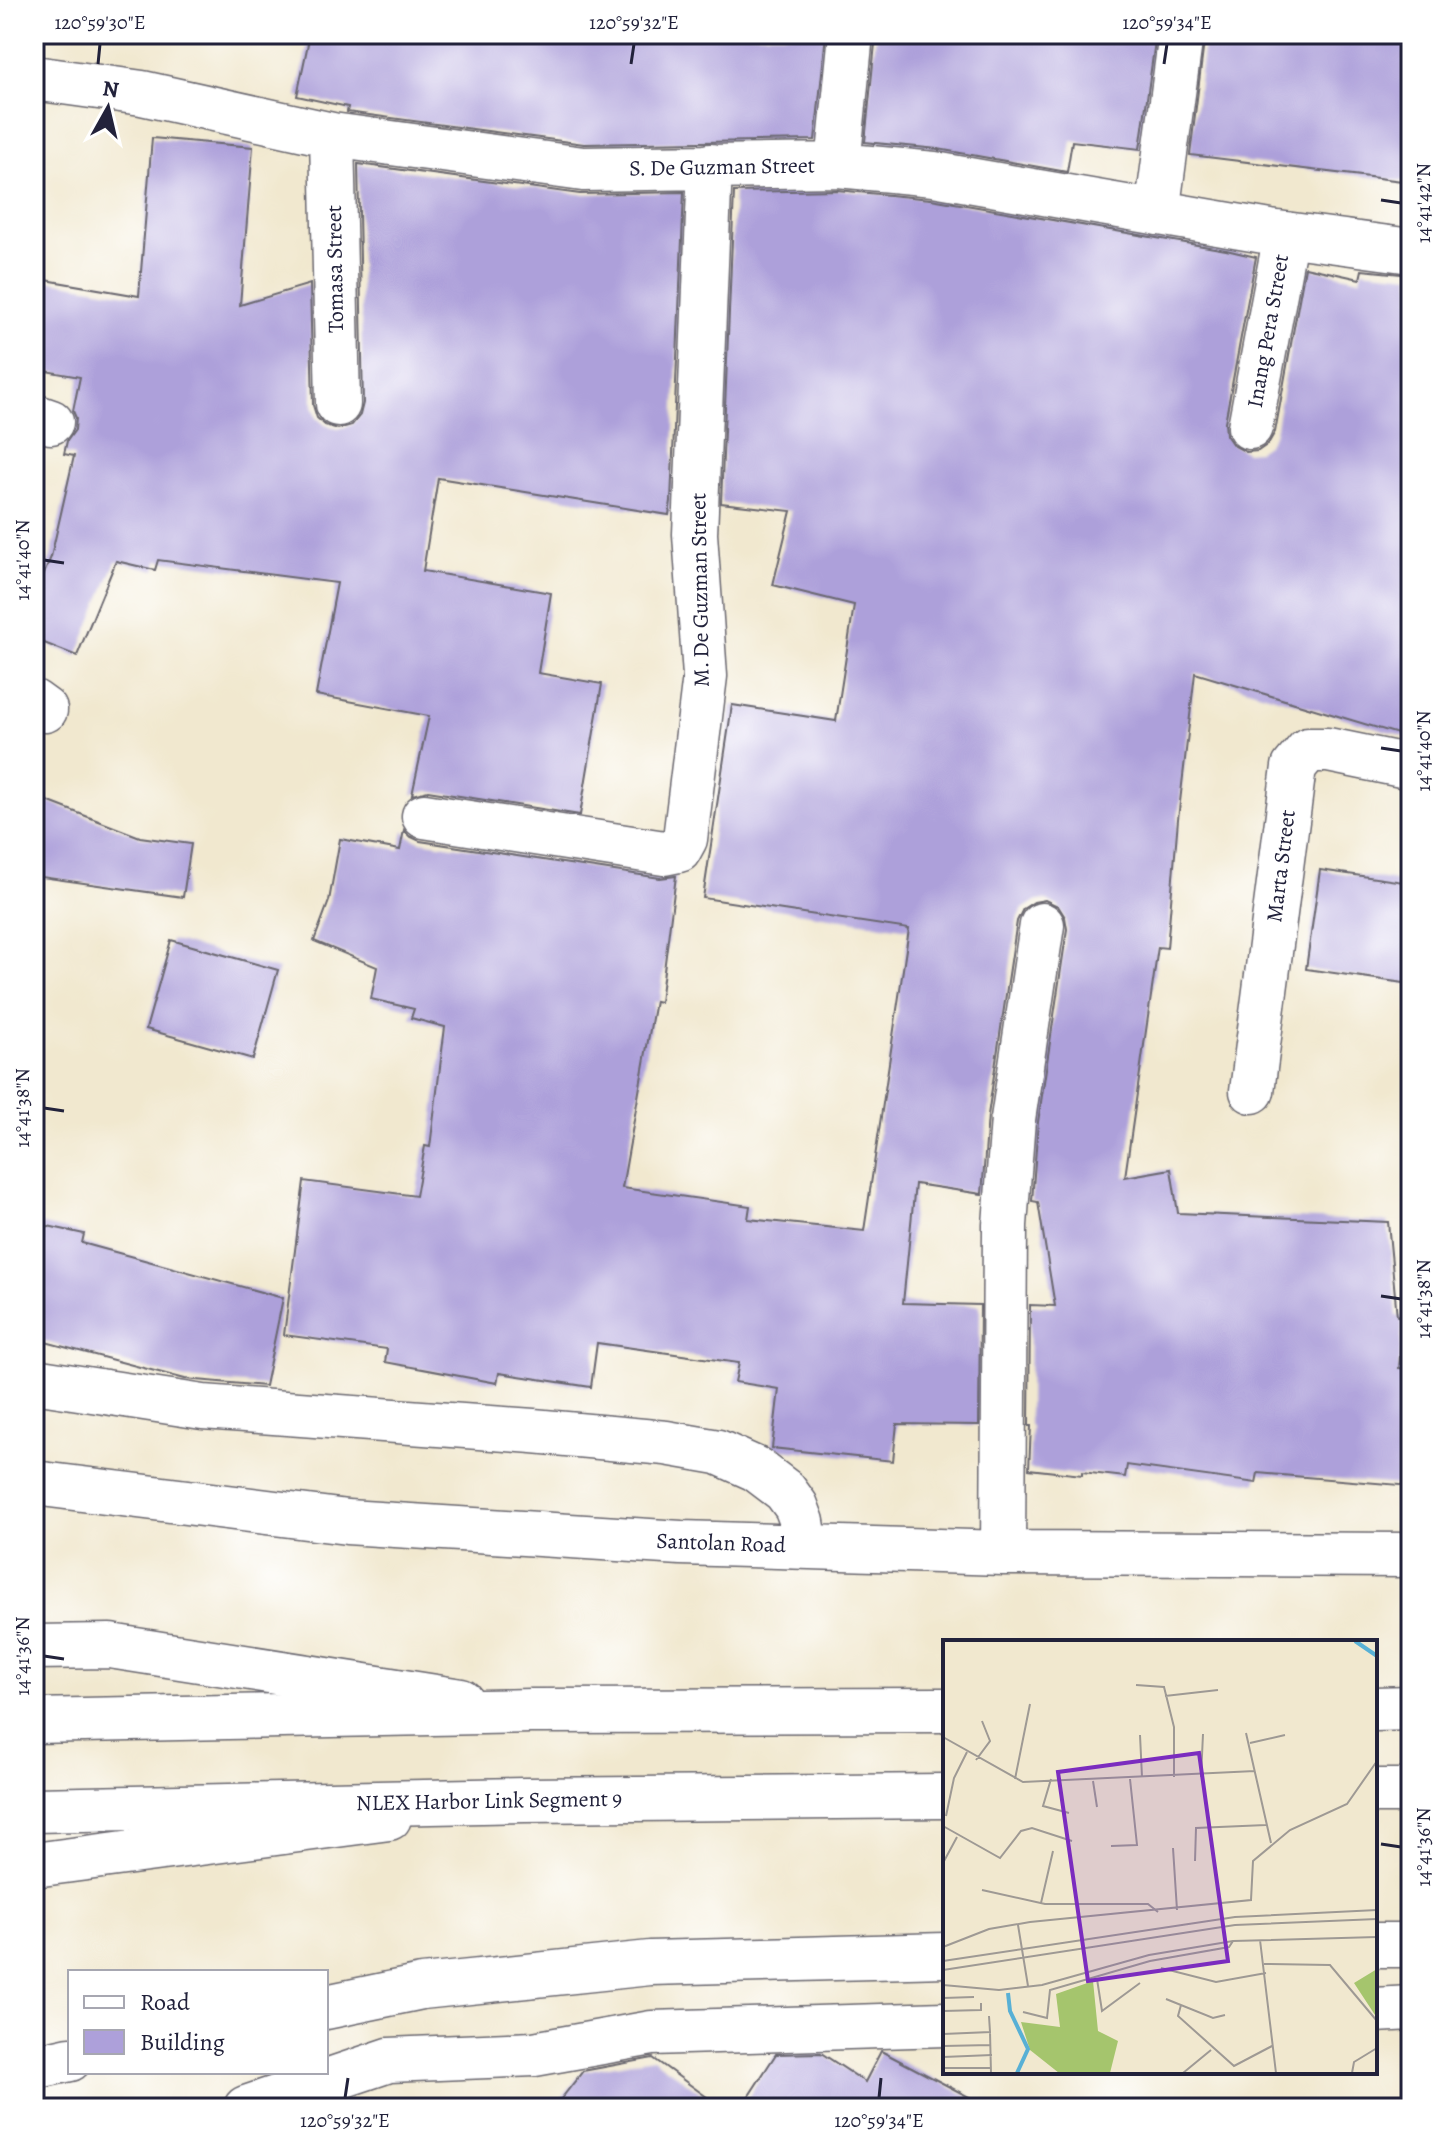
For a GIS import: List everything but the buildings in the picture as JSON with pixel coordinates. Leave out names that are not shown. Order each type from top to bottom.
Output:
[{"type":"main road","points":[[838,165],[851,34]]},
{"type":"main road","points":[[1157,213],[1181,34]]},
{"type":"main road","name":"S. De Guzman Street","points":[[34,78],[142,93],[332,135],[583,169],[838,165],[934,174],[1286,234],[1411,251]]},
{"type":"main road","name":"Tomasa Street","points":[[332,135],[338,404]]},
{"type":"main road","name":"M. De Guzman Street","points":[[424,816],[664,853],[679,850],[685,839],[705,676],[695,534],[710,166]]},
{"type":"main road","name":"Inang Pera Street","points":[[1250,427],[1286,234]]},
{"type":"main road","name":"Marta Street","points":[[1252,1091],[1294,767],[1308,750],[1328,750],[1411,767]]},
{"type":"main road","points":[[1003,1553],[1005,1225],[1013,1119],[1042,925]]},
{"type":"main road","points":[[34,1381],[203,1407],[533,1431],[666,1443],[718,1452],[756,1469],[785,1491],[796,1506],[806,1546]]},
{"type":"main road","name":"Santolan Road","points":[[34,1483],[347,1522],[681,1543],[1003,1553],[1411,1555]]},
{"type":"main road","points":[[34,1647],[110,1646],[531,1711]]},
{"type":"main road","points":[[1377,1709],[1411,1708]]},
{"type":"main road","points":[[34,1721],[531,1711],[943,1710]]},
{"type":"main road","points":[[1377,1791],[1411,1791]]},
{"type":"main road","name":"NLEX Harbor Link Segment 9","points":[[34,1810],[525,1800],[943,1796]]},
{"type":"main road","points":[[34,1865],[525,1800]]},
{"type":"main road","points":[[1377,1945],[1411,1945]]},
{"type":"main road","points":[[328,2007],[422,1987],[650,1963],[943,1955]]},
{"type":"main road","points":[[1377,2010],[1411,2008]]},
{"type":"main road","points":[[246,2108],[389,2060],[534,2054],[652,2033],[943,2024]]},
{"type":"main road","points":[[34,2067],[68,2059]]}]
